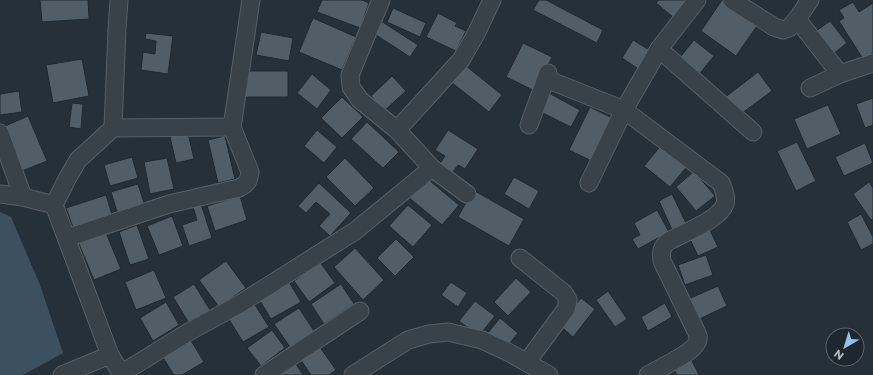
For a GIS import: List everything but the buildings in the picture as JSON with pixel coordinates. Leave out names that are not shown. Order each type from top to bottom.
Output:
[{"type":"street","points":[[113,128],[119,0]]},
{"type":"street","points":[[67,238],[169,204],[239,188],[246,185],[249,180],[250,172],[232,127],[251,0]]},
{"type":"street","points":[[381,0],[350,75],[351,87],[360,100],[397,130],[432,168],[467,194]]},
{"type":"street","points":[[397,130],[461,60],[476,34],[492,0]]},
{"type":"street","points":[[589,183],[624,110],[659,49],[697,0]]},
{"type":"street","points":[[732,0],[774,27],[782,30],[789,28],[810,0]]},
{"type":"street","points":[[797,19],[840,74]]},
{"type":"street","points":[[659,49],[753,132]]},
{"type":"street","points":[[810,88],[840,74],[873,63]]},
{"type":"street","points":[[529,125],[547,76],[624,110],[721,183],[725,192],[725,204],[720,212],[712,219],[669,241],[664,245],[661,252],[662,261],[697,333],[698,339],[695,346],[689,352],[648,375]]},
{"type":"street","points":[[232,127],[113,128],[78,160],[54,205],[110,355],[122,374],[192,330],[238,305],[355,230],[432,168]]},
{"type":"street","points":[[0,133],[23,197]]},
{"type":"street","points":[[0,194],[23,197],[54,205]]},
{"type":"street","points":[[520,258],[564,293],[568,300],[566,309],[527,362]]},
{"type":"street","points":[[264,375],[360,312]]},
{"type":"street","points":[[353,375],[408,340],[429,334],[448,332],[482,340],[506,351],[549,375]]},
{"type":"street","points":[[62,375],[110,355]]},
{"type":"water","points":[[0,212],[11,217],[40,285],[63,353],[23,375],[0,375]]}]
